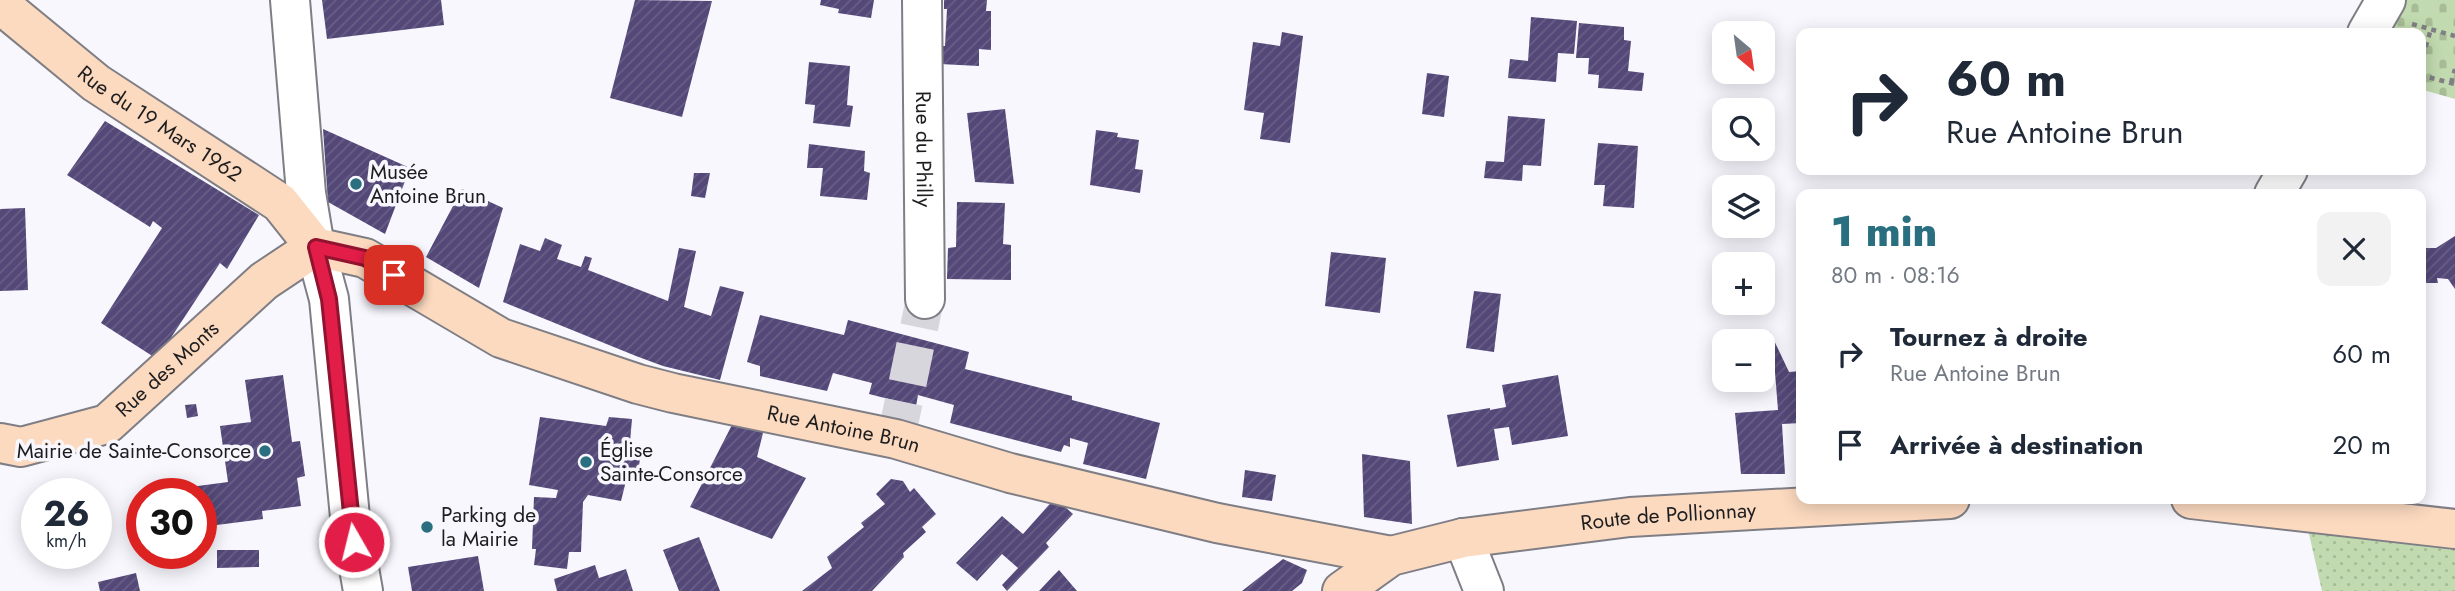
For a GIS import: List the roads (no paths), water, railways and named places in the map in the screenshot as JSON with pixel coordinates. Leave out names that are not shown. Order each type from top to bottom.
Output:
[{"type":"street","points":[[290,0],[306,193],[329,299],[350,517],[363,591]]},
{"type":"street","name":"Rue du Philly","points":[[922,0],[925,299]]},
{"type":"street","points":[[2370,28],[2386,0]]},
{"type":"street","name":"Rue du 19 Mars 1962","points":[[0,4],[96,83],[279,203],[316,247]]},
{"type":"street","name":"Rue des Monts","points":[[0,443],[21,447],[107,425],[264,281],[316,247]]},
{"type":"street","name":"Rue Antoine Brun","points":[[316,247],[365,258],[501,338],[638,384],[896,439],[1010,473],[1217,523],[1391,556]]},
{"type":"street","name":"Route de Pollionnay","points":[[1391,556],[1464,538],[1630,517],[1861,504]]},
{"type":"street","points":[[2235,504],[2455,529]]},
{"type":"street","points":[[1464,538],[1484,591]]},
{"type":"street","points":[[1342,591],[1391,556]]},
{"type":"tunnel","points":[[896,439],[925,299]]},
{"type":"place","name":"Musée Antoine Brun","points":[[356,184]]},
{"type":"place","name":"Mairie de Sainte-Consorce","points":[[265,451]]},
{"type":"place","name":"Église Sainte-Consorce","points":[[586,462]]},
{"type":"place","name":"Parking de la Mairie","points":[[427,527]]}]
